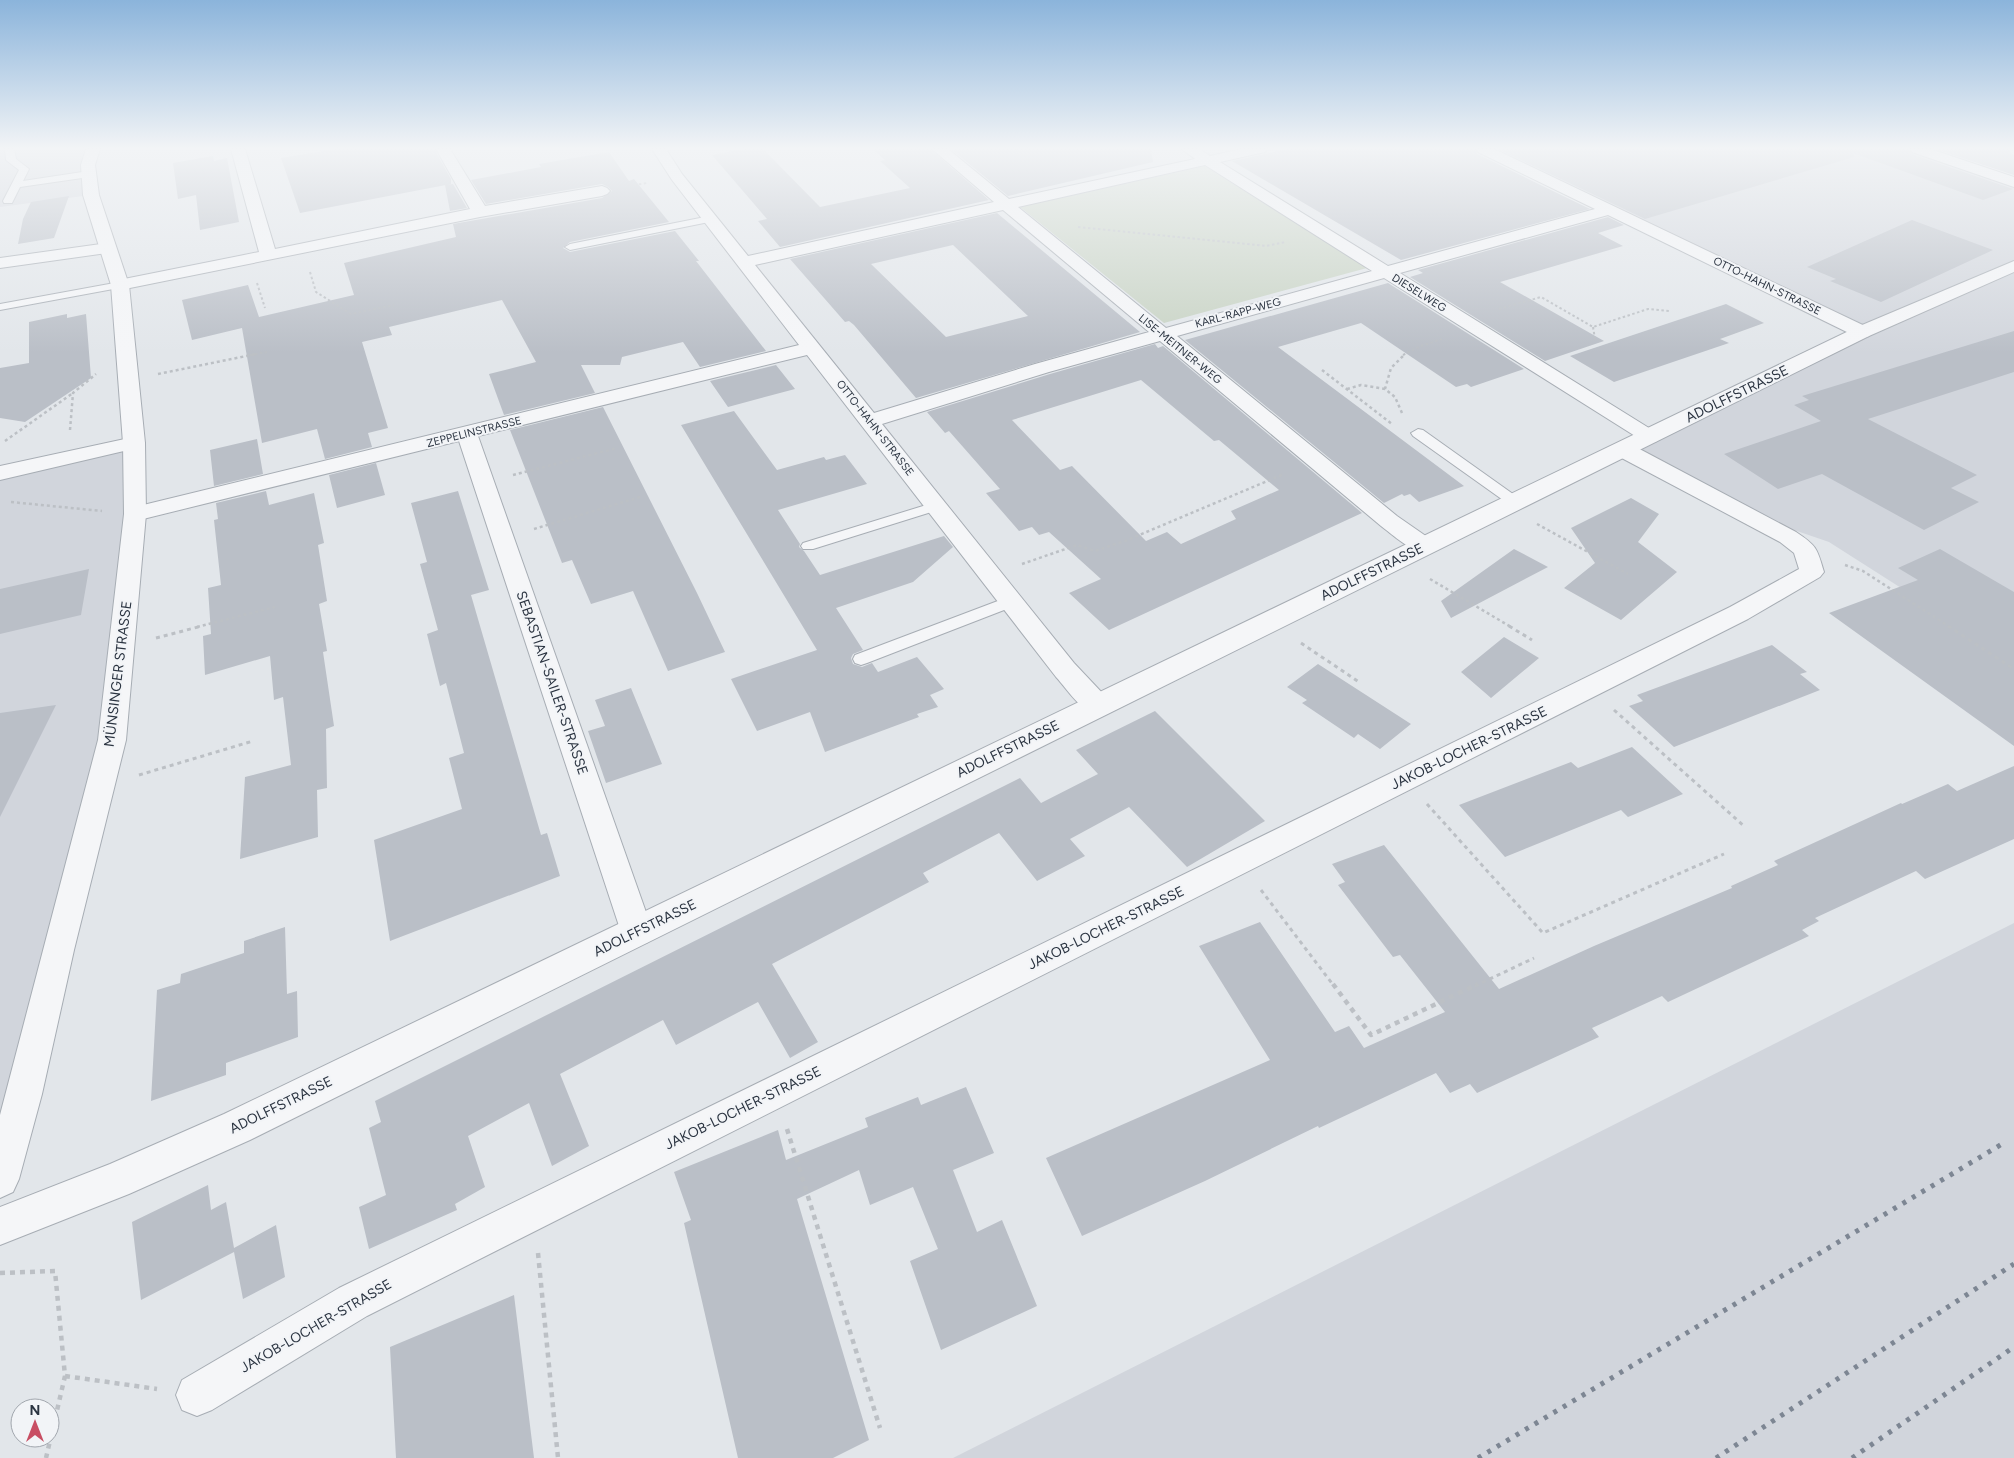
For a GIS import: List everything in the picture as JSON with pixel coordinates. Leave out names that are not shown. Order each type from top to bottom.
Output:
[{"type":"street","name":"MÜNSINGER STRASSE","points":[[0,1180],[24,1094],[58,950],[112,740],[135,514],[134,443],[120,285],[97,217]]},
{"type":"street","points":[[257,217],[268,256]]},
{"type":"street","points":[[120,285],[455,217]]},
{"type":"street","points":[[744,262],[947,217]]},
{"type":"street","name":"LISE-MEITNER-WEG","points":[[1021,217],[1389,521],[1413,552]]},
{"type":"street","name":"DIESELWEG","points":[[1299,217],[1650,437]]},
{"type":"street","name":"KARL-RAPP-WEG","points":[[869,421],[1037,369],[1584,217]]},
{"type":"street","name":"OTTO-HAHN-STRASSE","points":[[1624,217],[1862,332]]},
{"type":"street","name":"OTTO-HAHN-STRASSE","points":[[710,219],[1011,601],[1066,670],[1097,705]]},
{"type":"street","points":[[0,264],[108,248]]},
{"type":"street","name":"ADOLFFSTRASSE","points":[[0,1226],[116,1181],[237,1127],[1862,332],[2014,266]]},
{"type":"street","name":"ZEPPELINSTRASSE","points":[[135,514],[812,348]]},
{"type":"street","name":"SEBASTIAN-SAILER-STRASSE","points":[[467,434],[637,932]]},
{"type":"street","points":[[0,473],[134,443]]},
{"type":"street","points":[[1624,450],[1788,537],[1805,549]]},
{"type":"street","name":"JAKOB-LOCHER-STRASSE","points":[[197,1395],[353,1302],[1739,613],[1812,572],[1805,549]]},
{"type":"lane","points":[[570,247],[710,219]]},
{"type":"lane","points":[[0,307],[120,285]]},
{"type":"lane","points":[[1418,433],[1510,505]]},
{"type":"lane","points":[[808,546],[936,506]]},
{"type":"lane","points":[[861,659],[1011,601]]},
{"type":"path","points":[[1029,224],[1044,223],[1266,246],[1326,234]]},
{"type":"path","points":[[300,249],[311,274],[316,292],[337,307],[351,314],[394,305]]},
{"type":"path","points":[[1541,297],[1593,326],[1648,309],[1669,311]]},
{"type":"path","points":[[1593,326],[1595,338]]},
{"type":"path","points":[[1385,389],[1387,375],[1402,354],[1417,347],[1478,330]]},
{"type":"path","points":[[0,444],[73,393],[105,366],[128,371],[267,352]]},
{"type":"path","points":[[1347,390],[1361,385],[1385,389],[1395,397],[1402,411],[1400,419]]},
{"type":"path","points":[[67,458],[73,393]]},
{"type":"path","points":[[484,482],[617,448]]},
{"type":"path","points":[[991,575],[1077,545],[1096,551],[1125,541],[1316,461]]},
{"type":"path","points":[[503,538],[640,497]]},
{"type":"path","points":[[10,502],[135,514]]},
{"type":"path","points":[[1510,505],[1628,574]]},
{"type":"path","points":[[1805,549],[1863,571],[2014,669]]},
{"type":"path","points":[[1413,552],[1440,586],[1532,640]]},
{"type":"path","points":[[121,648],[275,607]]},
{"type":"path","points":[[1270,621],[1359,682]]},
{"type":"path","points":[[1590,688],[1744,826]]},
{"type":"path","points":[[100,787],[253,741]]},
{"type":"path","points":[[1405,780],[1543,933],[1724,854]]},
{"type":"path","points":[[1240,861],[1371,1035],[1534,958]]},
{"type":"path","points":[[776,1092],[880,1428]]},
{"type":"path","points":[[534,1212],[558,1458]]},
{"type":"path","points":[[0,1273],[55,1271],[65,1376],[46,1458]]},
{"type":"path","points":[[65,1376],[197,1395]]},
{"type":"shaded area","points":[[1637,217],[2014,217],[2014,660],[1829,542],[1733,509],[1624,450],[1857,327],[1853,320]]},
{"type":"shaded area","points":[[134,443],[112,740],[0,1173],[0,473]]},
{"type":"shaded area","points":[[2014,923],[2014,1458],[953,1458]]},
{"type":"green space","points":[[1032,217],[1286,217],[1367,268],[1164,323]]},
{"type":"building","points":[[24,217],[61,217],[54,238],[18,244]]},
{"type":"building","points":[[199,217],[238,217],[239,222],[200,230]]},
{"type":"building","points":[[493,217],[665,217],[669,222],[570,242],[563,248],[570,252],[675,231],[766,351],[700,367],[683,342],[622,357],[620,365],[581,365],[595,393],[504,415],[489,374],[536,362],[502,300],[389,327],[392,335],[362,342],[388,428],[368,433],[372,447],[325,459],[317,429],[262,443],[242,328],[192,340],[182,300],[248,285],[259,317],[354,295],[344,263],[456,237],[453,224]]},
{"type":"building","points":[[765,217],[913,217],[780,247],[758,221],[767,219]]},
{"type":"building","points":[[979,217],[1002,217],[1140,332],[916,398],[854,325],[849,321],[845,322],[790,259]],"holes":[[[953,245],[1028,316],[946,337],[871,264]]]},
{"type":"building","points":[[1328,217],[1560,217],[1401,260]]},
{"type":"building","points":[[1608,217],[1624,225],[1598,233],[1623,246],[1500,282],[1604,341],[1545,361],[1410,277],[1423,273],[1418,270]]},
{"type":"building","points":[[1912,220],[1993,250],[1881,302],[1830,281],[1836,279],[1807,267]]},
{"type":"building","points":[[1388,283],[1524,369],[1471,387],[1467,384],[1456,387],[1361,323],[1278,347],[1464,486],[1419,502],[1410,494],[1404,496],[1402,494],[1384,503],[1185,340]]},
{"type":"building","points":[[1726,304],[1764,323],[1720,339],[1729,343],[1614,382],[1570,356]]},
{"type":"building","points":[[67,314],[67,318],[86,314],[91,378],[25,422],[0,418],[0,368],[29,363],[29,322]]},
{"type":"building","points":[[2014,331],[2014,372],[1868,419],[1977,475],[1951,488],[1979,502],[1924,530],[1822,474],[1778,489],[1724,454],[1821,421],[1794,405],[1809,400],[1802,396]]},
{"type":"building","points":[[1155,344],[1158,348],[1163,346],[1362,513],[1109,630],[1069,593],[1101,579],[1049,532],[1039,535],[1032,527],[1019,531],[986,493],[1000,489],[949,431],[945,433],[927,412]],"holes":[[[1141,380],[1214,441],[1219,440],[1279,490],[1231,511],[1236,519],[1181,544],[1167,532],[1146,541],[1072,466],[1060,470],[1012,420]]]},
{"type":"building","points":[[776,365],[795,389],[728,407],[710,381]]},
{"type":"building","points":[[603,407],[725,652],[668,671],[633,591],[591,604],[572,560],[562,563],[510,430]]},
{"type":"building","points":[[734,411],[777,470],[824,457],[826,460],[845,455],[867,484],[778,510],[800,544],[799,547],[804,551],[820,575],[944,536],[953,547],[913,582],[836,608],[863,650],[853,654],[851,658],[853,664],[862,667],[872,663],[878,672],[917,657],[944,689],[930,695],[938,707],[917,714],[919,717],[825,752],[810,712],[757,731],[731,679],[817,650],[681,425]]},
{"type":"building","points":[[257,439],[263,474],[214,486],[210,450]]},
{"type":"building","points":[[376,463],[385,495],[337,508],[329,475]]},
{"type":"building","points":[[266,491],[269,505],[314,493],[324,543],[318,545],[327,601],[319,604],[327,651],[323,652],[334,726],[326,729],[327,788],[317,790],[318,837],[240,859],[245,777],[291,765],[283,697],[274,700],[270,656],[205,675],[203,636],[211,634],[208,588],[221,585],[214,520],[218,519],[216,503]]},
{"type":"building","points":[[458,491],[489,590],[471,595],[541,835],[547,833],[560,876],[390,941],[374,840],[462,809],[449,758],[464,753],[446,683],[440,686],[427,634],[438,630],[420,564],[427,562],[411,503]]},
{"type":"building","points":[[1631,498],[1659,514],[1638,542],[1677,572],[1621,620],[1564,588],[1595,563],[1571,528]]},
{"type":"building","points":[[1514,549],[1548,567],[1451,618],[1441,601]]},
{"type":"building","points":[[1940,549],[2014,592],[2014,746],[1829,613],[1918,580],[1898,568]]},
{"type":"building","points":[[89,569],[81,615],[0,634],[0,589]]},
{"type":"building","points":[[1504,637],[1539,658],[1491,698],[1461,672]]},
{"type":"building","points":[[1772,645],[1807,672],[1800,674],[1820,690],[1674,747],[1629,706],[1643,701],[1637,695]]},
{"type":"building","points":[[1318,664],[1411,724],[1380,749],[1358,734],[1354,738],[1302,703],[1307,700],[1287,687]]},
{"type":"building","points":[[631,688],[662,764],[606,783],[588,731],[605,726],[595,700]]},
{"type":"building","points":[[56,705],[0,817],[0,713]]},
{"type":"building","points":[[1155,711],[1265,821],[1187,867],[1129,807],[1070,839],[1085,856],[1037,881],[999,833],[923,873],[929,882],[772,964],[818,1042],[790,1058],[758,1002],[676,1045],[663,1020],[560,1074],[589,1146],[552,1166],[529,1103],[468,1136],[485,1187],[455,1204],[457,1210],[369,1249],[359,1207],[386,1195],[369,1128],[381,1122],[375,1101],[1020,778],[1041,803],[1098,774],[1076,750]]},
{"type":"building","points":[[1632,747],[1683,794],[1628,817],[1621,810],[1505,857],[1459,805],[1571,762],[1578,768]]},
{"type":"building","points":[[2014,766],[2014,839],[1925,879],[1916,871],[1815,918],[1819,921],[1802,930],[1809,936],[1668,1002],[1662,996],[1592,1028],[1599,1037],[1477,1093],[1470,1084],[1450,1093],[1436,1073],[1082,1236],[1046,1158],[1270,1060],[1199,946],[1260,922],[1335,1032],[1349,1026],[1364,1048],[1445,1012],[1400,955],[1393,957],[1338,885],[1345,882],[1332,864],[1384,845],[1499,989],[1594,946],[1732,888],[1731,886],[1778,865],[1774,861],[1901,803],[1948,784],[1957,791]]},
{"type":"building","points":[[285,927],[287,994],[297,991],[298,1037],[226,1063],[226,1075],[151,1101],[157,990],[180,983],[181,974],[244,953],[244,941]]},
{"type":"building","points":[[966,1087],[994,1153],[953,1170],[977,1232],[1002,1220],[1037,1306],[941,1350],[910,1261],[938,1249],[913,1187],[870,1205],[859,1170],[797,1199],[869,1440],[833,1458],[738,1458],[684,1223],[691,1220],[674,1172],[778,1130],[786,1160],[868,1127],[865,1118],[918,1097],[921,1105]]},
{"type":"building","points":[[208,1185],[211,1210],[226,1202],[234,1248],[276,1225],[285,1277],[243,1299],[234,1252],[141,1300],[132,1222]]},
{"type":"building","points":[[514,1295],[534,1458],[396,1458],[390,1347]]},
{"type":"railway","points":[[1478,1458],[2002,1144]]},
{"type":"railway","points":[[1716,1458],[2014,1264]]},
{"type":"railway","points":[[1852,1458],[2014,1347]]}]
